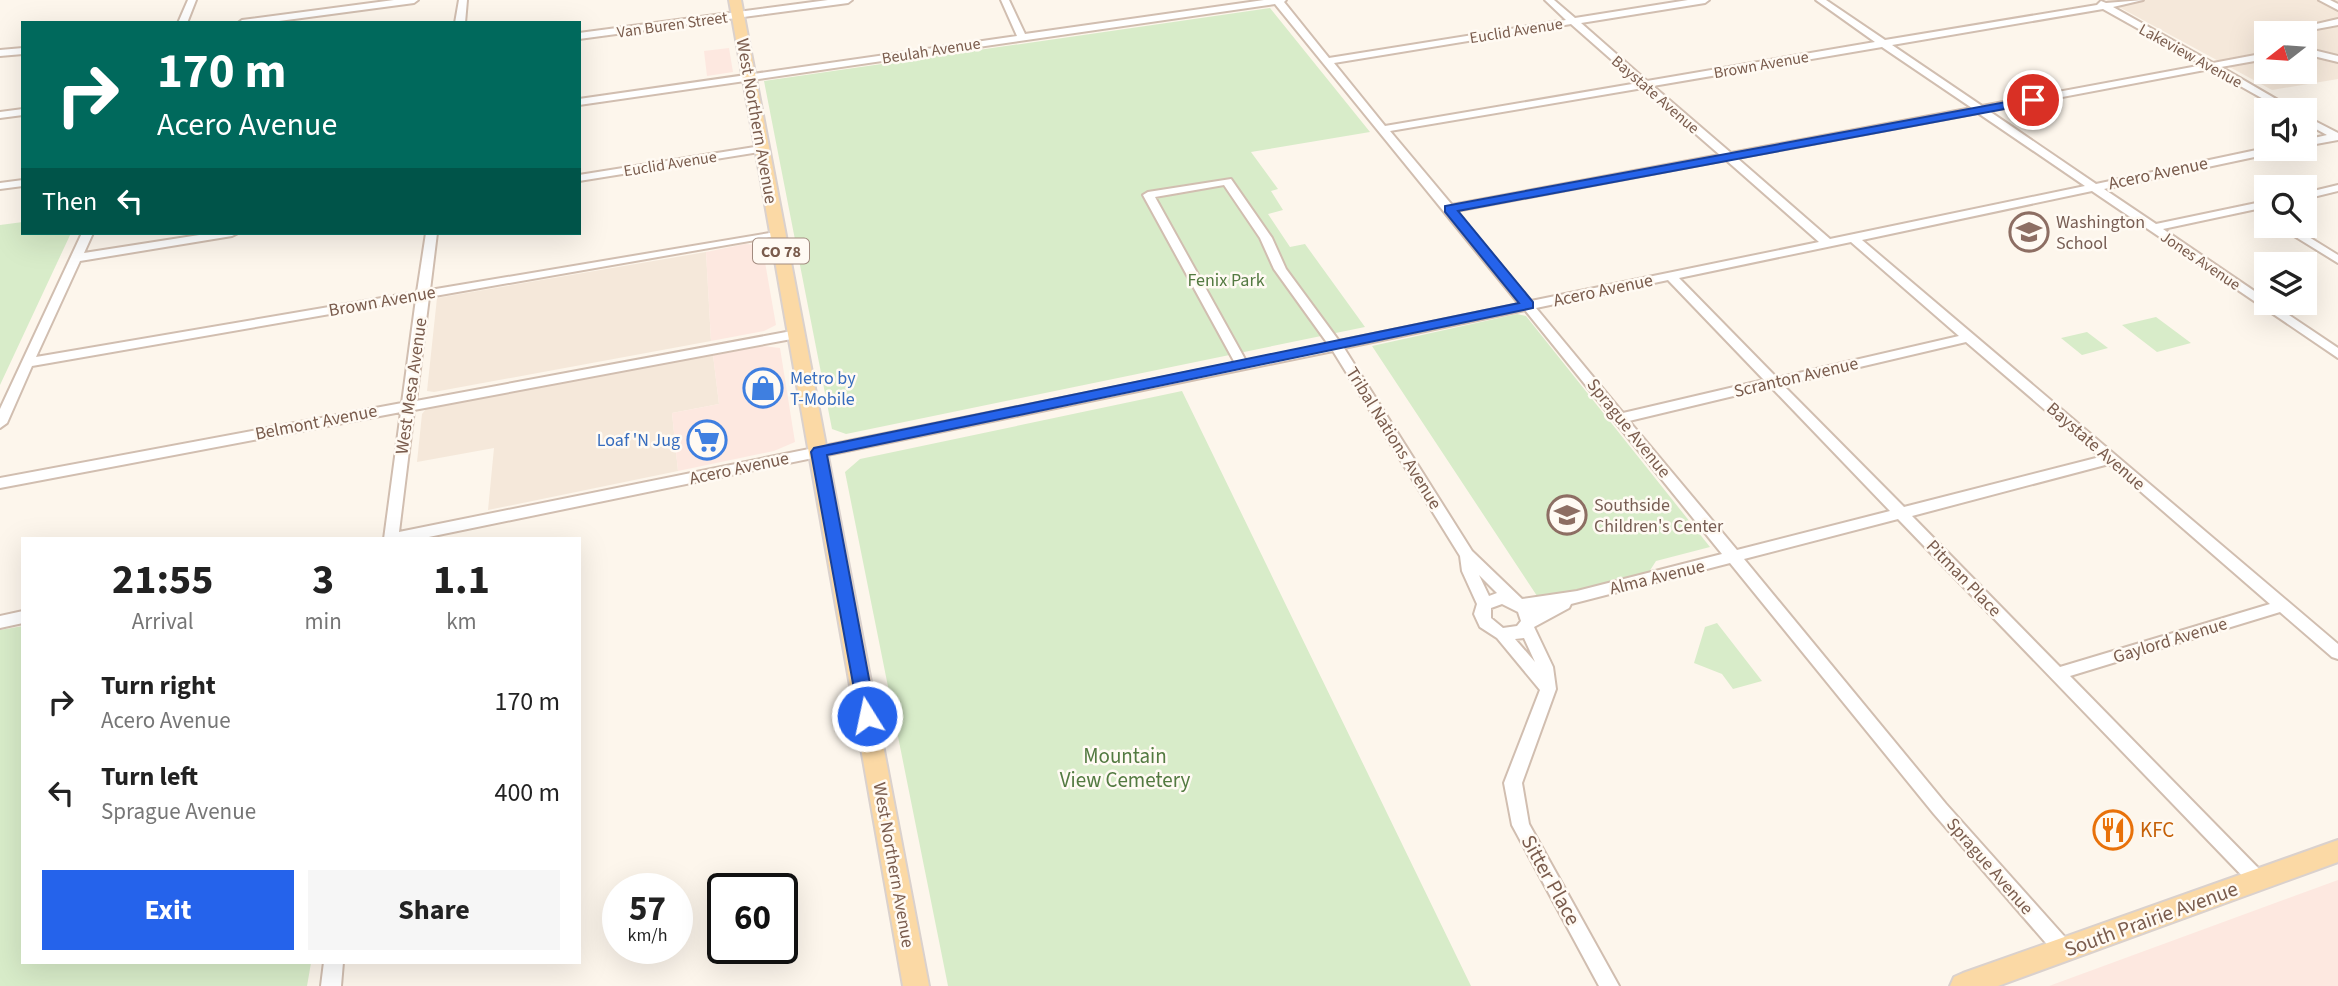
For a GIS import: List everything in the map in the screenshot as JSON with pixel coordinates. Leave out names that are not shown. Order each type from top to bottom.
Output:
[{"type":"main road","name":"West Northern Avenue","points":[[735,0],[916,986]]},
{"type":"main road","name":"South Prairie Avenue","points":[[1963,986],[2338,851]]},
{"type":"street","points":[[183,21],[192,0]]},
{"type":"street","points":[[257,21],[414,0]]},
{"type":"street","points":[[460,21],[463,0]]},
{"type":"street","name":"Van Buren Street","points":[[581,36],[848,0]]},
{"type":"street","points":[[1005,0],[1022,37]]},
{"type":"street","name":"Beulah Avenue","points":[[581,102],[1279,0]]},
{"type":"street","name":"Sprague Avenue","points":[[1279,0],[1940,809],[2065,951]]},
{"type":"street","name":"Baystate Avenue","points":[[1549,0],[1826,243]]},
{"type":"street","name":"Euclid Avenue","points":[[1327,61],[1705,0]]},
{"type":"street","name":"Jones Avenue","points":[[1820,0],[2338,354]]},
{"type":"street","name":"Lakeview Avenue","points":[[2093,0],[2268,98]]},
{"type":"street","name":"Brown Avenue","points":[[1384,129],[2139,0]]},
{"type":"street","points":[[2323,0],[2338,7]]},
{"type":"street","points":[[2317,26],[2338,22]]},
{"type":"street","points":[[0,53],[21,51]]},
{"type":"street","points":[[2317,54],[2338,59]]},
{"type":"street","points":[[1450,209],[2254,58]]},
{"type":"street","points":[[0,115],[21,112]]},
{"type":"street","points":[[2317,126],[2338,138]]},
{"type":"street","points":[[2317,141],[2338,138]]},
{"type":"street","name":"Euclid Avenue","points":[[581,178],[761,149]]},
{"type":"street","name":"Acero Avenue","points":[[402,537],[1243,366],[2254,154]]},
{"type":"street","name":"Tribal Nations Avenue","points":[[1243,366],[1148,195],[1227,181],[1266,238],[1280,269],[1336,346],[1467,555]]},
{"type":"street","points":[[0,186],[21,183]]},
{"type":"street","points":[[2317,193],[2338,188]]},
{"type":"street","points":[[2154,228],[2254,207]]},
{"type":"street","name":"Brown Avenue","points":[[27,363],[778,233]]},
{"type":"street","points":[[0,424],[85,235]]},
{"type":"street","points":[[75,258],[219,235]]},
{"type":"street","name":"West Mesa Avenue","points":[[392,537],[431,235]]},
{"type":"street","name":"Baystate Avenue","points":[[1853,238],[2338,653]]},
{"type":"street","points":[[2303,238],[2338,260]]},
{"type":"street","name":"Pitman Place","points":[[1670,276],[2258,880]]},
{"type":"street","name":"Belmont Avenue","points":[[0,483],[408,404],[797,334]]},
{"type":"street","name":"Scranton Avenue","points":[[1621,418],[1970,337]]},
{"type":"street","name":"Alma Avenue","points":[[1577,597],[2110,459]]},
{"type":"street","points":[[1467,555],[1518,603],[1545,667],[1548,689]]},
{"type":"street","points":[[1467,555],[1469,571],[1485,604],[1481,615],[1484,621],[1502,634],[1548,689]]},
{"type":"street","points":[[1485,604],[1501,598],[1518,603],[1577,597]]},
{"type":"street","points":[[1502,634],[1517,634],[1577,597]]},
{"type":"street","name":"Gaylord Avenue","points":[[2057,674],[2282,606]]},
{"type":"street","points":[[0,622],[21,618]]},
{"type":"street","name":"Sitter Place","points":[[1548,689],[1513,783],[1521,825],[1609,986]]},
{"type":"street","points":[[331,986],[334,964]]},
{"type":"shaded area","points":[[2106,0],[2338,0],[2338,79],[2317,82],[2317,21],[2254,21],[2254,80]]},
{"type":"shaded area","points":[[729,48],[733,72],[707,76],[704,51]]},
{"type":"shaded area","points":[[2261,84],[2308,84],[2272,90]]},
{"type":"shaded area","points":[[745,244],[762,245],[776,325],[764,331],[711,341],[706,252]]},
{"type":"shaded area","points":[[706,252],[711,341],[434,392],[427,391],[437,298]]},
{"type":"shaded area","points":[[763,346],[780,348],[795,442],[774,451],[678,471],[672,413],[719,404],[713,355]]},
{"type":"shaded area","points":[[713,355],[719,404],[672,413],[678,471],[488,510],[494,448],[417,462],[422,414],[426,409]]},
{"type":"shaded area","points":[[2338,880],[2338,986],[2049,986]]},
{"type":"green space","name":"Fenix Park","points":[[1270,8],[1370,132],[1251,152],[1278,189],[1271,191],[1283,210],[1268,214],[1290,247],[1305,244],[1365,327],[846,434],[832,429],[764,81]]},
{"type":"green space","points":[[21,222],[21,235],[70,235],[0,385],[0,225]]},
{"type":"green space","points":[[1517,314],[1526,316],[1710,547],[1656,561],[1642,583],[1547,611],[1372,346]]},
{"type":"green space","points":[[2156,317],[2191,343],[2157,352],[2122,325]]},
{"type":"green space","points":[[2087,332],[2108,348],[2082,355],[2061,338]]},
{"type":"green space","name":"Mountain View Cemetery","points":[[1182,391],[1471,986],[948,986],[845,472],[860,459]]},
{"type":"green space","points":[[1717,623],[1762,681],[1733,689],[1722,674],[1694,663],[1705,627]]},
{"type":"green space","points":[[21,626],[21,964],[311,964],[307,986],[0,986],[0,630]]},
{"type":"place","name":"Washington School","points":[[2029,232]]},
{"type":"place","name":"Metro by T-Mobile","points":[[763,388]]},
{"type":"place","name":"Loaf 'N Jug","points":[[707,440]]},
{"type":"place","name":"Southside Children's Center","points":[[1567,515]]},
{"type":"place","name":"KFC","points":[[2113,830]]},
{"type":"route","points":[[867,716],[819,452],[1528,305],[1450,209],[2033,100]]}]
